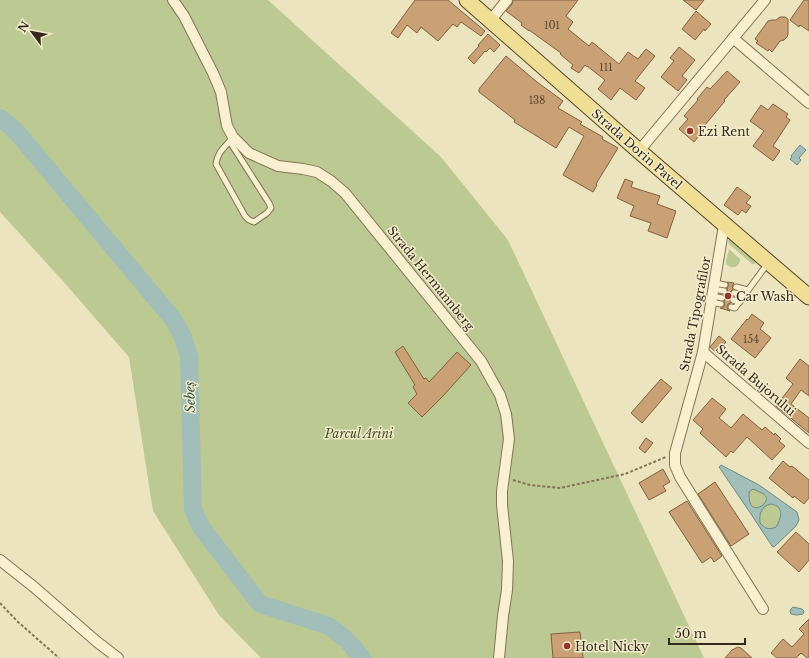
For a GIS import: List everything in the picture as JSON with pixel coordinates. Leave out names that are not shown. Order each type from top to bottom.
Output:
[{"type":"main road","name":"Strada Dorin Pavel","points":[[467,0],[724,225],[809,297]]},
{"type":"street","name":"Strada Hermannberg","points":[[172,0],[184,16],[213,73],[221,92],[227,126],[231,139],[249,153],[278,166],[317,172],[331,181],[344,193],[481,361],[500,395],[506,414],[509,439],[502,491],[508,561],[507,590],[499,658]]},
{"type":"street","points":[[490,21],[507,0]]},
{"type":"street","points":[[639,151],[733,38],[759,2]]},
{"type":"street","points":[[733,38],[809,103]]},
{"type":"street","name":"Strada Tipografilor","points":[[675,453],[704,352],[717,295],[724,225]]},
{"type":"street","name":"Strada Bujorului","points":[[704,352],[809,443]]},
{"type":"street","points":[[675,453],[675,465],[680,477],[763,609]]},
{"type":"street","points":[[0,560],[118,658]]},
{"type":"lane","points":[[231,139],[269,202],[271,208],[267,213],[254,222],[245,216],[216,164],[220,151],[231,139]]},
{"type":"lane","points":[[731,307],[735,308],[769,262]]},
{"type":"lane","points":[[717,295],[725,285]]},
{"type":"lane","points":[[745,295],[735,290],[748,290]]},
{"type":"lane","points":[[733,300],[740,302]]},
{"type":"path","points":[[504,478],[530,485],[560,488],[625,474],[675,453]]},
{"type":"path","points":[[0,603],[17,621],[59,658]]},
{"type":"green space","name":"Parcul Arini","points":[[0,0],[268,0],[441,157],[508,240],[704,658],[261,658],[219,615],[153,511],[129,357],[0,212]]},
{"type":"green space","points":[[729,239],[757,260],[757,262],[752,264],[729,244]]},
{"type":"green space","points":[[729,249],[740,259],[736,266],[730,267],[726,264]]},
{"type":"green space","points":[[753,489],[764,494],[765,502],[761,507],[758,508],[752,506],[750,502],[749,492]]},
{"type":"green space","points":[[771,504],[780,510],[781,514],[776,527],[769,529],[765,528],[760,523],[760,517],[761,511]]},
{"type":"water","points":[[800,145],[806,150],[799,158],[801,160],[797,165],[790,159]]},
{"type":"water","points":[[721,465],[759,485],[797,512],[799,520],[796,526],[774,547],[772,546],[719,467]],"holes":[[[753,489],[764,494],[766,497],[764,504],[757,508],[753,507],[750,503],[749,492]],[[771,504],[778,507],[781,513],[776,527],[769,529],[765,528],[760,523],[760,517],[761,511]]]},
{"type":"water","points":[[793,607],[802,609],[804,611],[803,614],[791,614],[790,611]]},
{"type":"building","points":[[415,0],[448,0],[485,31],[481,36],[461,22],[457,27],[453,24],[438,41],[421,27],[417,33],[407,25],[398,38],[391,33]]},
{"type":"building","points":[[513,0],[578,0],[566,16],[573,22],[568,29],[589,46],[592,42],[619,64],[628,52],[638,59],[646,49],[655,56],[635,81],[645,88],[636,100],[620,88],[611,100],[598,89],[605,80],[585,65],[579,73],[571,68],[573,65],[560,54],[561,53],[521,25],[522,23],[506,11],[512,4]]},
{"type":"building","points":[[683,0],[704,0],[696,10]]},
{"type":"building","points":[[804,0],[809,0],[809,31],[800,25],[799,27],[790,20]]},
{"type":"building","points":[[696,11],[711,24],[705,31],[704,29],[695,40],[682,29]]},
{"type":"building","points":[[780,17],[785,17],[788,19],[787,37],[780,41],[772,52],[769,49],[768,51],[756,43],[758,41],[755,39],[768,21],[776,20]]},
{"type":"building","points":[[488,34],[500,45],[494,52],[490,48],[486,52],[485,51],[474,64],[468,58]]},
{"type":"building","points":[[679,47],[695,60],[682,76],[687,80],[678,91],[661,77],[674,61],[670,58]]},
{"type":"building","points":[[506,56],[563,101],[558,108],[582,122],[580,124],[603,137],[602,139],[618,148],[596,184],[597,185],[593,192],[563,175],[584,136],[569,127],[556,148],[514,122],[515,120],[479,92],[479,89]]},
{"type":"building","points":[[727,71],[740,82],[700,131],[702,132],[694,142],[679,129],[688,119],[684,116],[707,87],[710,89]]},
{"type":"building","points":[[773,104],[788,114],[786,117],[790,120],[773,146],[780,151],[773,161],[753,146],[764,131],[750,121],[761,105],[768,110]]},
{"type":"building","points":[[625,179],[633,182],[631,187],[660,196],[657,204],[676,211],[667,238],[648,231],[651,223],[630,216],[634,206],[617,198]]},
{"type":"building","points":[[737,187],[751,197],[746,203],[751,206],[746,213],[742,210],[738,215],[724,205]]},
{"type":"building","points":[[727,282],[734,283],[732,286],[733,289],[730,292],[730,295],[732,296],[729,299],[731,303],[727,306],[728,310],[730,311],[720,308],[723,308],[725,305],[724,301],[726,298],[724,295],[728,292],[727,288],[729,285]]},
{"type":"building","points":[[752,314],[764,323],[760,329],[771,338],[755,358],[731,339]]},
{"type":"building","points":[[719,336],[726,342],[717,353],[710,347]]},
{"type":"building","points":[[403,346],[424,379],[426,378],[429,382],[457,352],[471,365],[422,417],[408,403],[417,394],[413,387],[415,385],[395,352]]},
{"type":"building","points":[[800,359],[809,366],[809,396],[801,390],[791,404],[809,418],[809,433],[776,406],[793,384],[786,378]]},
{"type":"building","points":[[661,379],[672,388],[642,423],[631,413]]},
{"type":"building","points":[[712,398],[726,409],[719,418],[731,428],[743,414],[762,430],[765,427],[774,435],[775,433],[781,439],[779,441],[785,446],[772,460],[747,437],[733,453],[731,451],[726,457],[700,433],[703,429],[693,420]]},
{"type":"building","points":[[646,438],[653,443],[645,453],[639,448]]},
{"type":"building","points":[[783,461],[790,467],[792,466],[809,480],[809,498],[804,504],[794,496],[793,498],[769,478]]},
{"type":"building","points":[[663,469],[670,482],[663,486],[666,491],[649,500],[639,483]]},
{"type":"building","points":[[715,482],[749,534],[731,546],[698,494]]},
{"type":"building","points":[[687,501],[722,556],[714,562],[711,557],[702,563],[669,512]]},
{"type":"building","points":[[796,532],[809,544],[809,560],[799,572],[777,552]]},
{"type":"building","points":[[809,619],[809,658],[801,653],[796,658],[777,658],[771,653],[783,639],[792,647],[804,634],[799,629]]},
{"type":"building","name":"Hotel Nicky","points":[[580,632],[583,658],[553,658],[551,634]]},
{"type":"building","points":[[738,647],[752,658],[725,658],[732,650]]},
{"type":"waterway","name":"Sebeș","points":[[0,118],[15,130],[173,319],[183,337],[189,357],[193,509],[201,527],[260,604],[329,626],[347,640],[362,658]]},
{"type":"place","name":"Ezi Rent","points":[[690,131]]},
{"type":"place","name":"Car Wash","points":[[728,296]]},
{"type":"place","name":"Hotel Nicky","points":[[567,646]]}]
